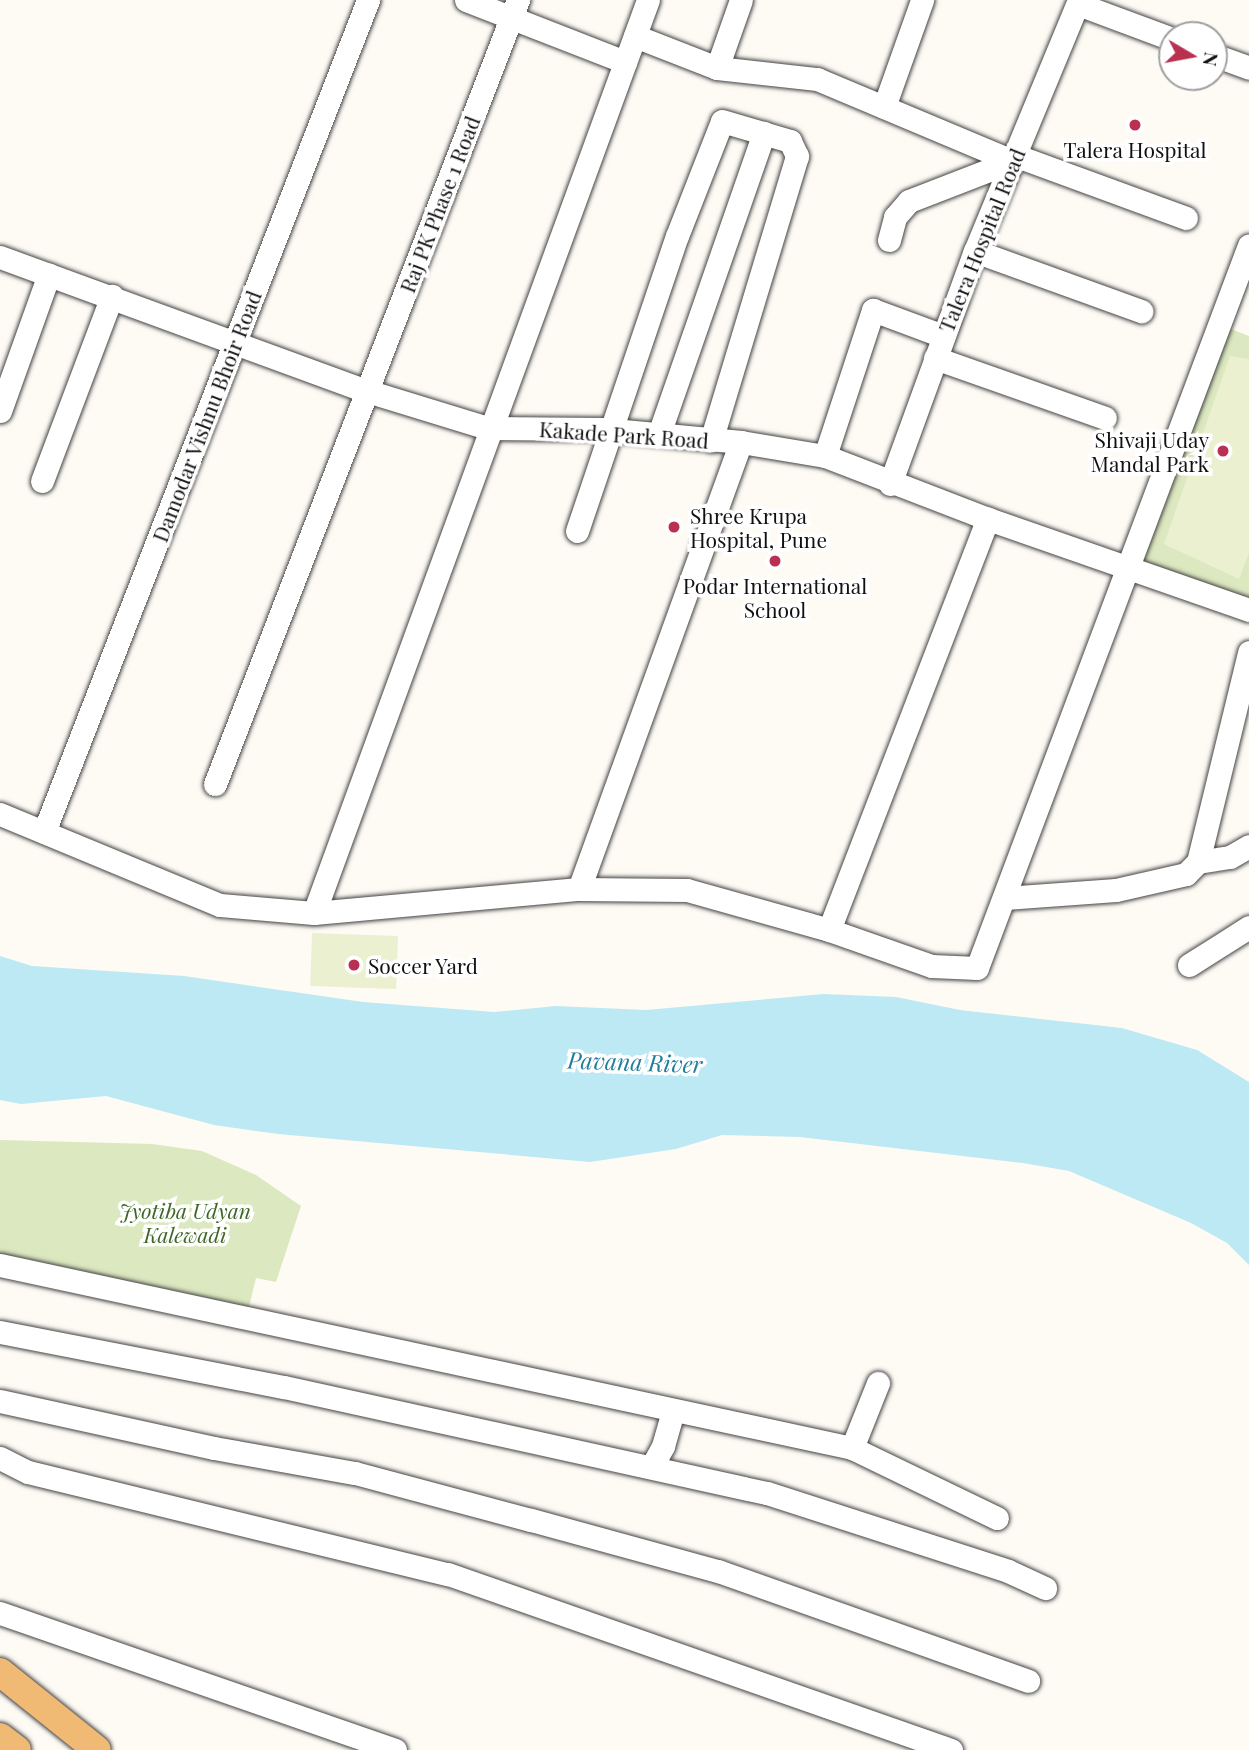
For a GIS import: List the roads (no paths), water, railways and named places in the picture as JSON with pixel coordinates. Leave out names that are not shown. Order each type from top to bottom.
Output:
[{"type":"main road","points":[[1,1676],[97,1750]]},
{"type":"main road","points":[[0,1737],[17,1750]]},
{"type":"street","name":"Damodar Vishnu Bhoir Road","points":[[44,832],[368,0]]},
{"type":"street","points":[[466,0],[515,8],[625,62]]},
{"type":"street","points":[[314,913],[488,428],[648,0]]},
{"type":"street","points":[[717,68],[741,0]]},
{"type":"street","points":[[884,107],[922,0]]},
{"type":"street","points":[[1078,2],[1158,33]]},
{"type":"street","name":"Talera Hospital Road","points":[[890,484],[975,251],[1078,2]]},
{"type":"street","name":"Raj PK Phase 1 Road","points":[[215,784],[515,8]]},
{"type":"street","points":[[635,36],[717,68],[802,75],[1013,158],[1186,218]]},
{"type":"street","points":[[1228,60],[1249,68]]},
{"type":"street","points":[[577,531],[615,430],[630,370],[718,124],[727,121],[793,144],[797,156],[711,440]]},
{"type":"street","points":[[659,434],[764,133]]},
{"type":"street","points":[[888,240],[895,216],[909,201],[1013,158]]},
{"type":"street","points":[[0,814],[220,905],[314,913],[579,889],[687,890],[829,930],[932,966],[977,968],[1249,244]]},
{"type":"street","points":[[975,251],[1141,311]]},
{"type":"street","name":"Kakade Park Road","points":[[0,257],[235,340],[367,391],[488,428],[615,430],[741,442],[825,456],[890,484],[1249,610]]},
{"type":"street","points":[[0,411],[49,274]]},
{"type":"street","points":[[41,481],[112,296]]},
{"type":"street","points":[[825,456],[873,310],[943,336]]},
{"type":"street","points":[[935,358],[1105,418]]},
{"type":"street","points":[[579,889],[741,442]]},
{"type":"street","points":[[829,930],[988,519]]},
{"type":"street","points":[[1005,898],[1116,890],[1186,874],[1198,862],[1249,652]]},
{"type":"street","points":[[1198,862],[1230,857],[1249,846]]},
{"type":"street","points":[[1189,965],[1249,927]]},
{"type":"street","points":[[0,1265],[852,1448],[997,1518]]},
{"type":"street","points":[[0,1332],[652,1466],[840,1514],[1008,1571],[1045,1588]]},
{"type":"street","points":[[852,1448],[878,1382]]},
{"type":"street","points":[[0,1401],[214,1448],[355,1473],[531,1520],[718,1571],[1028,1681]]},
{"type":"street","points":[[652,1466],[673,1409]]},
{"type":"street","points":[[0,1458],[28,1472],[448,1574],[951,1750]]},
{"type":"street","points":[[0,1613],[395,1750]]},
{"type":"water","name":"Pavana River","points":[[0,956],[32,966],[184,976],[363,1002],[494,1012],[556,1006],[646,1010],[824,994],[896,997],[960,1010],[1122,1028],[1197,1050],[1249,1082],[1249,1265],[1227,1243],[1191,1223],[1069,1171],[1023,1163],[800,1137],[722,1135],[676,1149],[590,1162],[278,1134],[214,1125],[106,1096],[21,1104],[0,1100]]},
{"type":"place","name":"Talera Hospital","points":[[1135,125]]},
{"type":"place","name":"Shivaji Uday Mandal Park","points":[[1223,451]]},
{"type":"place","name":"Shree Krupa Hospital, Pune","points":[[674,527]]},
{"type":"place","name":"Podar International School","points":[[775,561]]},
{"type":"place","name":"Soccer Yard","points":[[354,965]]},
{"type":"park label","name":"Jyotiba Udyan Kalewadi","points":[[185,1222]]}]
